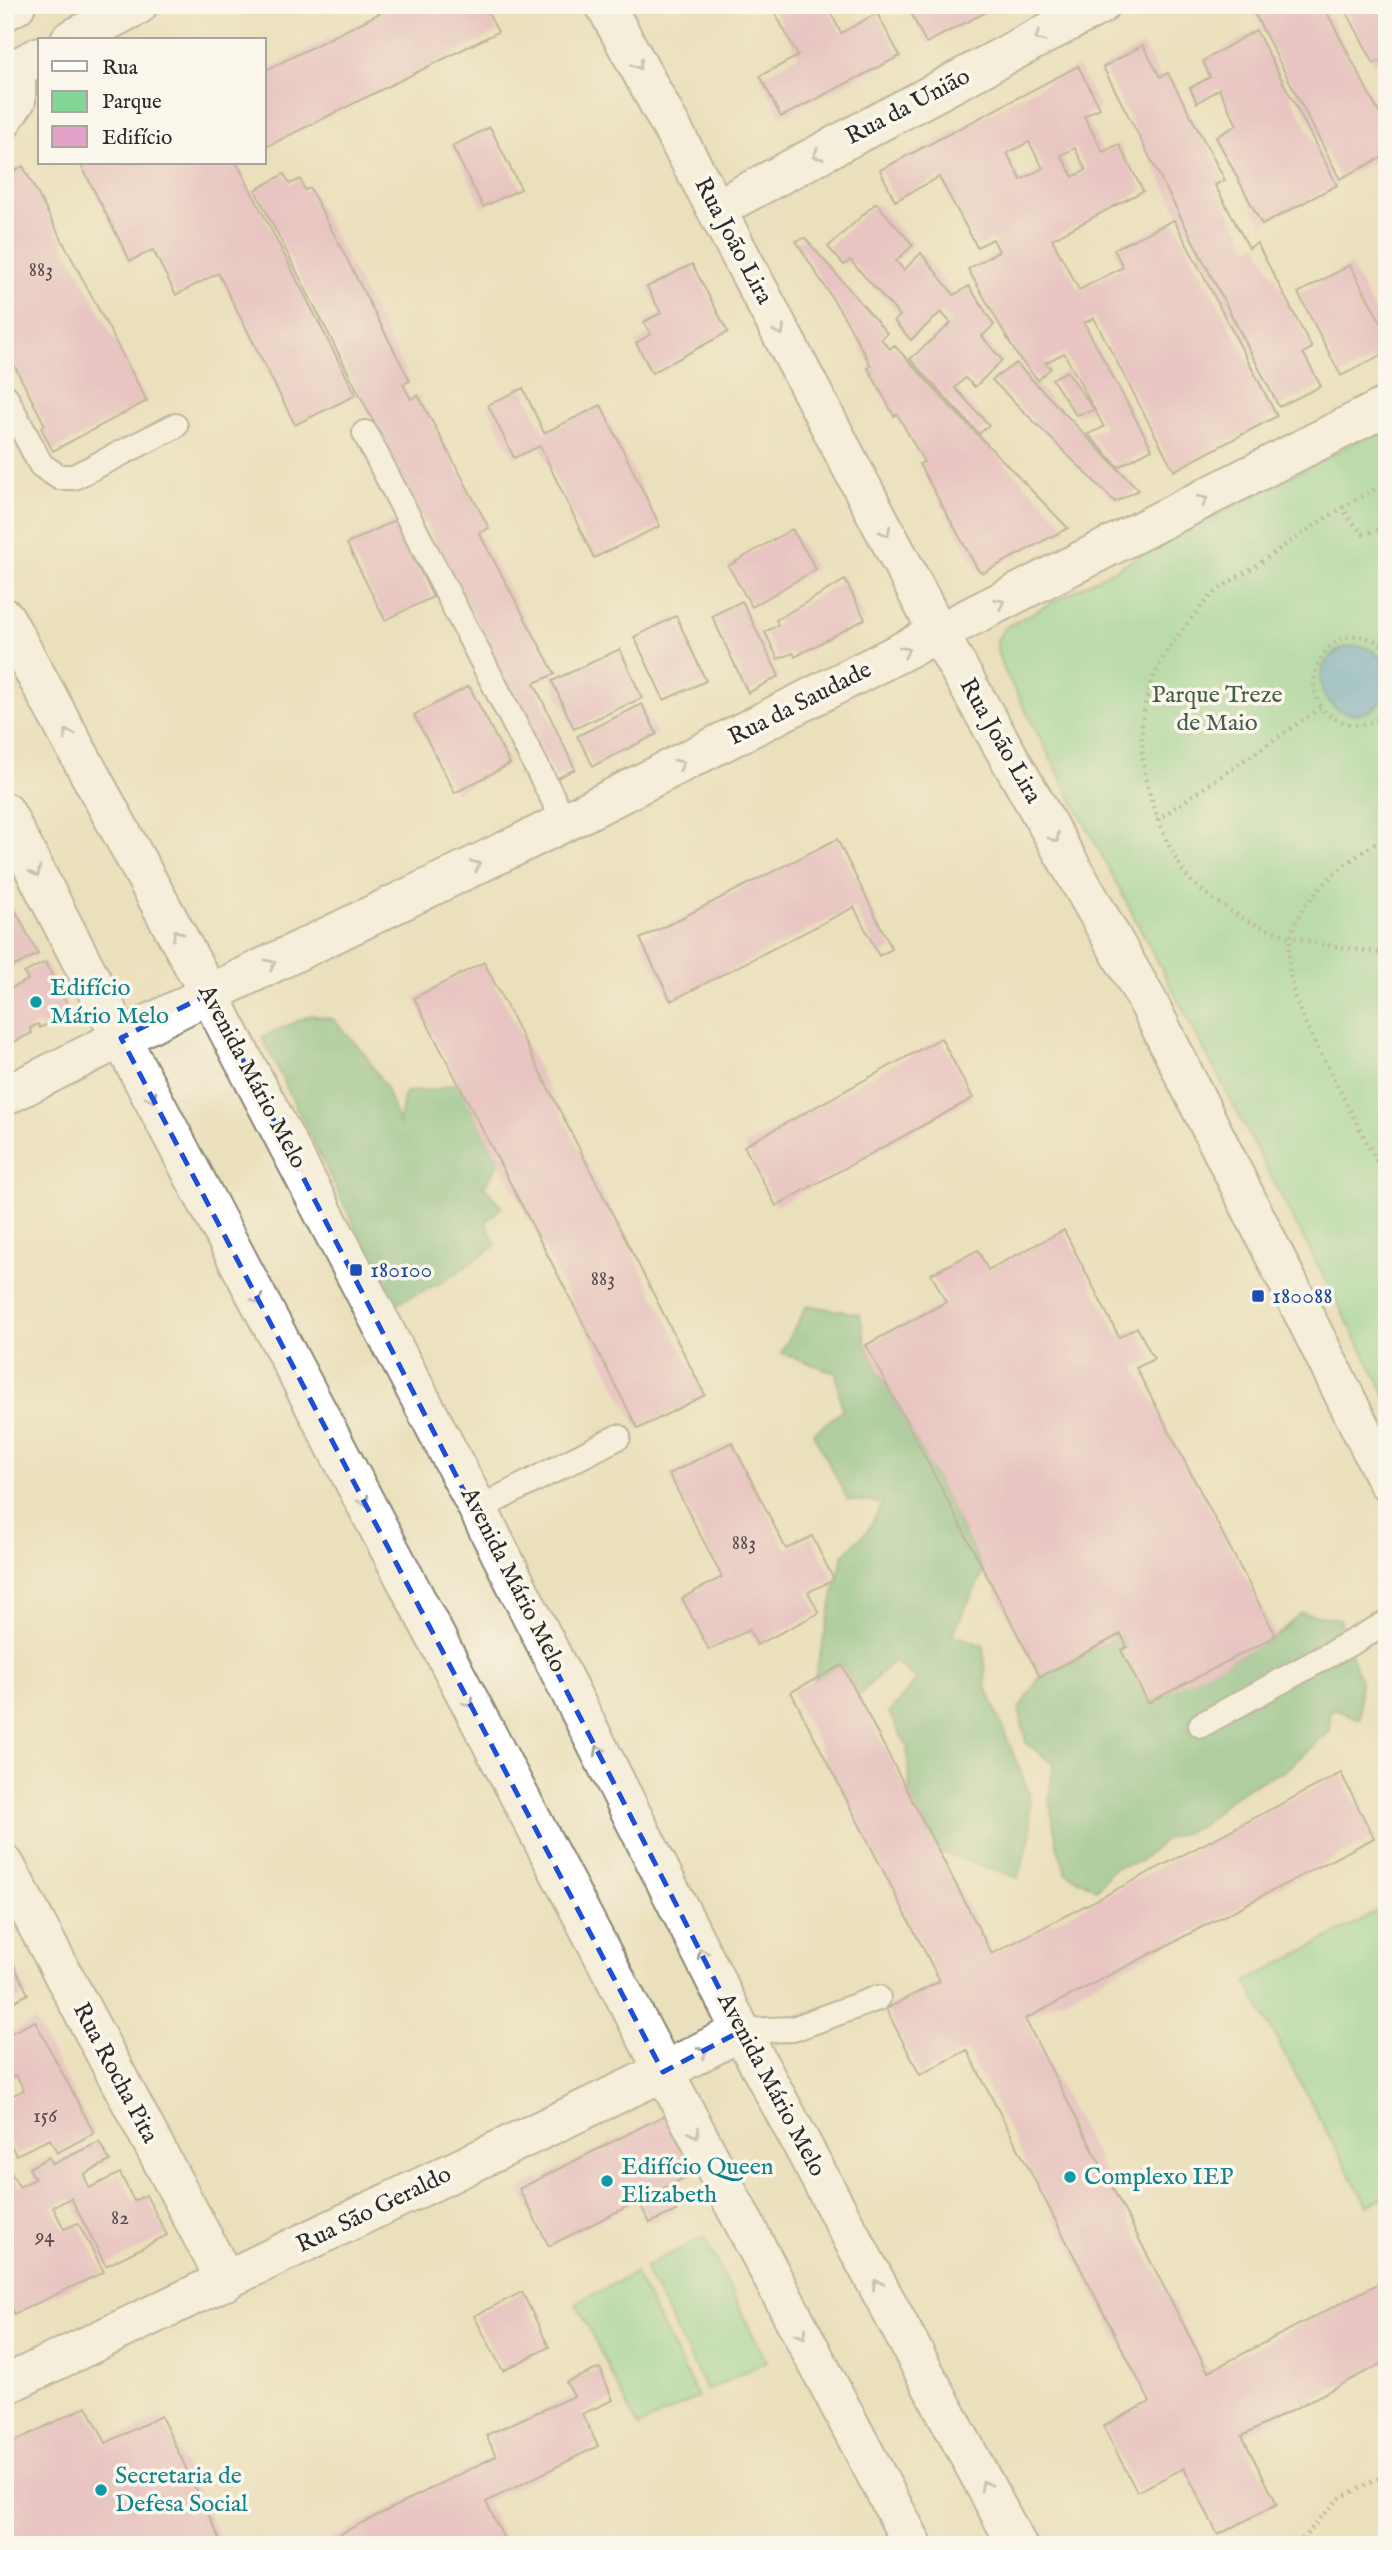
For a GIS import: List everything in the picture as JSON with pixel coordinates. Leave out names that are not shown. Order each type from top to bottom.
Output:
[{"type":"street","points":[[5,11],[16,5]]},
{"type":"street","points":[[74,38],[138,5]]},
{"type":"street","name":"Rua João Lira","points":[[605,5],[716,209],[939,634],[1148,1002],[1387,1481]]},
{"type":"street","name":"Rua da União","points":[[716,209],[1100,5]]},
{"type":"street","name":"Rua da Saudade","points":[[5,1096],[565,822],[1387,407]]},
{"type":"street","name":"Avenida Mário Melo","points":[[5,618],[209,994],[478,1509],[741,2031],[1017,2545]]},
{"type":"street","points":[[5,812],[121,1038],[913,2545]]},
{"type":"street","name":"Rua Rocha Pita","points":[[5,1865],[14,1903],[226,2281]]},
{"type":"street","name":"Rua São Geraldo","points":[[5,2385],[663,2072],[741,2031]]},
{"type":"lane","points":[[5,129],[23,102],[23,65]]},
{"type":"lane","points":[[5,396],[41,465],[59,477],[74,477],[175,426]]},
{"type":"lane","points":[[365,433],[565,822]]},
{"type":"lane","points":[[478,1509],[618,1437]]},
{"type":"lane","points":[[1200,1725],[1387,1623]]},
{"type":"lane","points":[[741,2031],[793,2029],[878,1998]]},
{"type":"path","points":[[1387,482],[1342,506],[1211,596],[1163,661],[1147,693],[1141,726],[1142,758],[1157,820],[1190,880],[1235,914],[1268,929],[1291,937],[1387,954]]},
{"type":"path","points":[[1342,506],[1363,534],[1387,528]]},
{"type":"path","points":[[1387,649],[1366,638],[1350,637],[1336,642],[1324,650],[1316,663],[1313,678],[1315,693],[1322,707],[1343,722],[1370,722],[1387,712]]},
{"type":"path","points":[[1157,820],[1322,707]]},
{"type":"path","points":[[1387,836],[1347,862],[1297,920],[1291,937],[1289,961],[1294,993],[1306,1024],[1387,1181]]},
{"type":"path","points":[[1297,2545],[1338,2499],[1387,2474]]},
{"type":"highlighted area","points":[[209,994],[741,2031],[663,2072],[121,1038]]},
{"type":"green space","name":"Parque Treze de Maio","points":[[1387,425],[1387,1397],[1003,668],[997,645],[999,635],[1008,626]]},
{"type":"green space","points":[[311,1015],[333,1019],[364,1053],[385,1086],[399,1124],[405,1092],[437,1089],[458,1082],[500,1163],[484,1186],[502,1207],[486,1222],[496,1246],[443,1282],[393,1305],[262,1037]]},
{"type":"green space","points":[[807,1305],[860,1314],[866,1345],[984,1571],[952,1634],[984,1646],[986,1686],[1029,1793],[1031,1836],[1018,1878],[938,1851],[910,1796],[907,1746],[889,1713],[917,1679],[893,1661],[858,1696],[842,1665],[814,1680],[843,1555],[868,1530],[883,1503],[848,1500],[813,1433],[842,1411],[836,1373],[781,1353]]},
{"type":"green space","points":[[1301,1613],[1340,1619],[1360,1680],[1360,1719],[1331,1708],[1329,1731],[1285,1771],[1252,1785],[1226,1802],[1202,1826],[1166,1839],[1141,1861],[1114,1868],[1097,1889],[1066,1873],[1057,1845],[1049,1800],[1053,1764],[1026,1743],[1019,1709],[1040,1677],[1121,1634],[1148,1702],[1276,1636]]},
{"type":"green space","points":[[1387,1906],[1387,2196],[1367,2206],[1246,1982]]},
{"type":"green space","points":[[704,2237],[766,2361],[707,2391],[644,2267]]},
{"type":"green space","points":[[635,2273],[698,2397],[638,2427],[576,2303]]},
{"type":"water","points":[[1355,646],[1368,649],[1379,656],[1386,667],[1389,680],[1386,693],[1379,704],[1368,711],[1355,714],[1342,711],[1331,704],[1324,693],[1321,680],[1324,667],[1331,656],[1342,649]]},
{"type":"building","points":[[396,5],[484,5],[498,32],[266,147],[266,70]]},
{"type":"building","points":[[771,5],[827,5],[841,33],[877,13],[900,56],[781,117],[760,76],[798,56]]},
{"type":"building","points":[[907,5],[1000,5],[926,43]]},
{"type":"building","points":[[1250,5],[1323,5],[1387,128],[1387,155],[1340,179]]},
{"type":"building","points":[[1343,5],[1387,5],[1387,57],[1374,64]]},
{"type":"building","points":[[1256,30],[1337,185],[1262,225],[1216,137],[1237,125],[1219,89],[1197,103],[1190,88],[1210,77],[1203,61]]},
{"type":"building","points":[[1143,45],[1160,77],[1168,73],[1225,180],[1215,185],[1249,248],[1257,243],[1312,348],[1303,353],[1321,386],[1279,407],[1103,67]]},
{"type":"building","points":[[1078,66],[1100,108],[1084,116],[1103,152],[1119,144],[1143,191],[1052,239],[1079,290],[1123,267],[1114,249],[1174,220],[1277,416],[1174,471],[1094,318],[1084,323],[1152,449],[1118,467],[1088,434],[1104,427],[1064,353],[1045,363],[1051,368],[1038,380],[1018,357],[968,269],[999,251],[993,239],[977,247],[939,177],[895,201],[880,170]],"holes":[[[1029,142],[1043,168],[1021,180],[1007,153]],[[1075,148],[1086,170],[1073,177],[1061,155]]]},
{"type":"building","points":[[490,127],[521,189],[483,207],[452,146]]},
{"type":"building","points":[[81,164],[238,164],[356,395],[295,425],[218,273],[176,295],[153,250],[130,261]]},
{"type":"building","points":[[23,166],[147,401],[53,451],[41,428],[45,425],[13,363],[5,367],[5,176]]},
{"type":"building","points":[[284,174],[290,184],[300,179],[305,190],[310,188],[410,381],[403,384],[411,399],[418,395],[489,528],[479,533],[555,674],[534,683],[575,769],[556,779],[255,190]]},
{"type":"building","points":[[876,203],[913,245],[896,261],[904,270],[921,253],[954,295],[969,286],[994,325],[982,336],[1002,360],[975,387],[965,378],[955,388],[989,425],[979,434],[910,359],[951,323],[941,312],[911,340],[894,321],[900,316],[850,260],[844,265],[828,247]]},
{"type":"building","points":[[805,238],[887,333],[881,339],[890,349],[894,345],[1068,528],[983,573],[978,570],[919,464],[924,462],[897,414],[894,416],[868,368],[871,366],[846,320],[796,241]]},
{"type":"building","points":[[692,264],[728,332],[652,373],[636,343],[651,334],[644,322],[661,313],[647,287]]},
{"type":"building","points":[[1350,265],[1387,334],[1387,352],[1341,376],[1298,293]]},
{"type":"building","points":[[1016,363],[1139,490],[1115,502],[992,380]]},
{"type":"building","points":[[1067,371],[1094,410],[1076,415],[1052,379]]},
{"type":"building","points":[[523,388],[544,433],[601,405],[660,526],[594,558],[540,446],[514,458],[488,405]]},
{"type":"building","points":[[395,520],[433,597],[385,620],[347,544]]},
{"type":"building","points":[[792,529],[816,569],[752,607],[728,566]]},
{"type":"building","points":[[845,580],[865,619],[795,657],[793,653],[778,659],[765,632],[778,625],[776,620]]},
{"type":"building","points":[[742,601],[779,676],[748,693],[712,616]]},
{"type":"building","points":[[676,616],[706,681],[664,700],[634,637]]},
{"type":"building","points":[[620,649],[642,698],[574,729],[552,681]]},
{"type":"building","points":[[469,686],[510,764],[455,793],[414,715]]},
{"type":"building","points":[[642,704],[657,734],[593,766],[577,736]]},
{"type":"building","points":[[837,839],[892,949],[879,956],[854,907],[671,1001],[640,939]]},
{"type":"building","points":[[14,908],[38,954],[5,971],[5,912]]},
{"type":"building","name":"Edifício Mário Melo","points":[[45,962],[71,1012],[49,1018],[51,1022],[40,1028],[38,1024],[30,1028],[32,1033],[14,1042],[12,1038],[5,1041],[5,991],[28,980],[24,973]]},
{"type":"building","points":[[484,962],[705,1395],[638,1429],[414,998]]},
{"type":"building","points":[[941,1038],[973,1098],[776,1206],[744,1146]]},
{"type":"building","points":[[1064,1230],[1119,1337],[1137,1327],[1154,1359],[1136,1368],[1276,1636],[1148,1703],[1121,1650],[1127,1647],[1121,1634],[1040,1677],[866,1345],[946,1302],[931,1274],[978,1250],[988,1270]]},
{"type":"building","points":[[732,1442],[786,1549],[812,1536],[834,1580],[808,1592],[819,1613],[757,1645],[749,1630],[709,1650],[682,1598],[722,1577],[669,1474]]},
{"type":"building","name":"Complexo IEP","points":[[842,1665],[992,1954],[1341,1773],[1374,1838],[1025,2019],[1208,2372],[1387,2279],[1387,2361],[1242,2436],[1277,2504],[1218,2535],[1184,2468],[1137,2492],[1103,2426],[1150,2402],[967,2050],[920,2075],[886,2009],[940,1981],[791,1692]]},
{"type":"building","points":[[5,1946],[28,1994],[5,2006]]},
{"type":"building","points":[[35,2021],[94,2133],[57,2153],[50,2139],[16,2155],[5,2134],[5,2099],[24,2090],[16,2075],[5,2081],[5,2036]]},
{"type":"building","name":"Edifício Queen Elizabeth","points":[[665,2115],[694,2173],[664,2188],[676,2211],[650,2223],[638,2201],[549,2246],[519,2189]]},
{"type":"building","points":[[99,2142],[110,2161],[84,2174],[89,2188],[120,2173],[134,2201],[146,2195],[167,2235],[106,2266],[71,2198],[53,2207],[64,2229],[78,2223],[104,2272],[14,2314],[5,2297],[5,2161],[19,2187],[35,2179],[29,2168],[49,2157],[53,2164]]},
{"type":"building","points":[[522,2292],[549,2347],[503,2371],[474,2316]]},
{"type":"building","points":[[600,2368],[613,2400],[582,2414],[598,2446],[486,2502],[507,2545],[318,2545],[496,2456],[486,2435],[574,2396],[566,2382]]},
{"type":"building","name":"Secretaria de Defesa Social","points":[[87,2406],[106,2443],[161,2416],[223,2545],[11,2545],[5,2533],[5,2446]]},
{"type":"place","name":"Edifício Mário Melo","points":[[36,1002]]},
{"type":"place","name":"180100","points":[[356,1270]]},
{"type":"place","name":"180088","points":[[1258,1296]]},
{"type":"place","name":"Complexo IEP","points":[[1070,2177]]},
{"type":"place","name":"Edifício Queen Elizabeth","points":[[607,2181]]},
{"type":"place","name":"Secretaria de Defesa Social","points":[[101,2490]]}]
